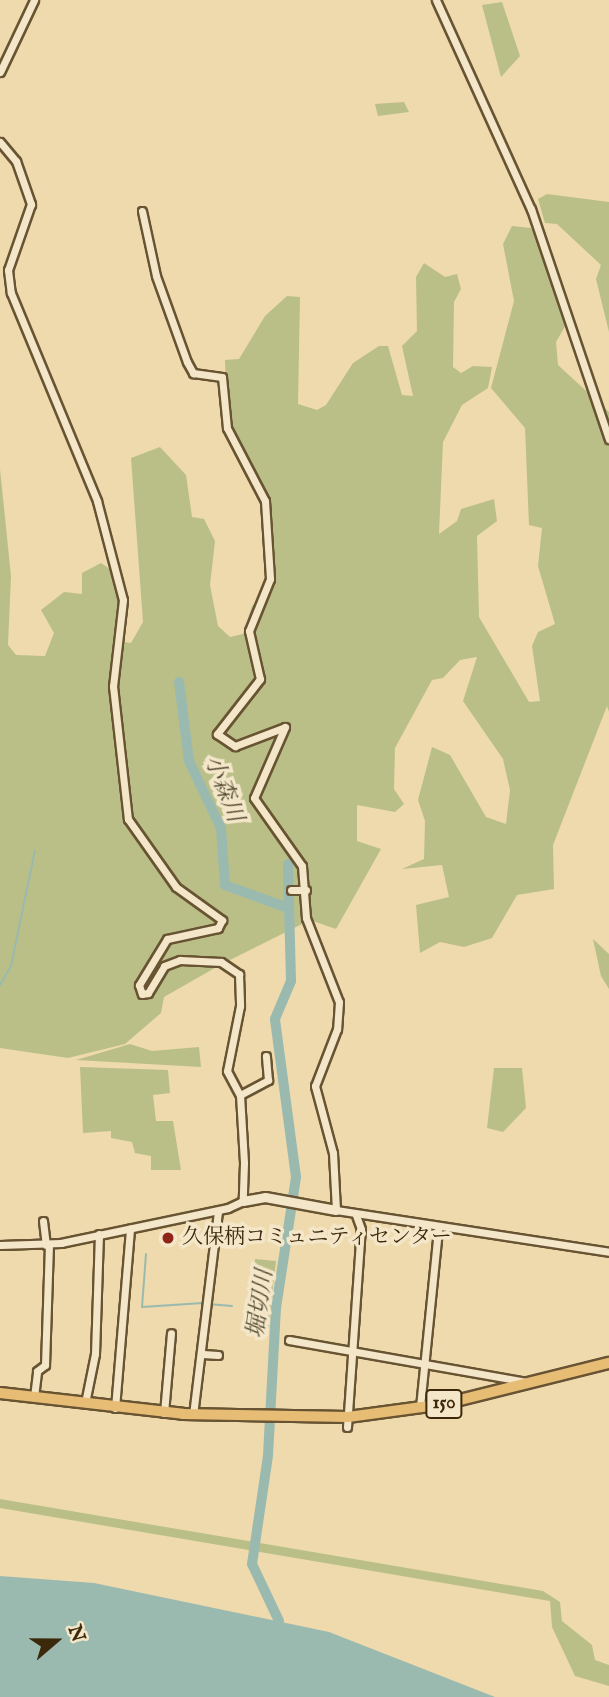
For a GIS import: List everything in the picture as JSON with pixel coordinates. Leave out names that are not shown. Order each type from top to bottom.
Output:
[{"type":"highway","name":"150","points":[[0,1392],[164,1413],[270,1416],[347,1422],[420,1408],[609,1363]]},
{"type":"street","points":[[0,72],[34,0]]},
{"type":"street","points":[[436,0],[531,209],[609,439]]},
{"type":"street","points":[[0,142],[16,161],[31,204],[8,271],[11,293],[97,501],[123,600],[113,686],[128,819],[176,887],[222,920],[218,928],[167,939],[139,985],[142,994],[148,993],[176,960],[232,965],[242,984],[227,1075],[240,1095],[243,1201]]},
{"type":"street","points":[[142,211],[156,276],[187,362],[193,373],[222,377],[227,428],[265,501],[270,579],[249,631],[260,679],[217,734],[235,746],[285,727],[254,798],[299,860],[306,890],[306,918],[340,1012],[315,1086],[334,1153],[336,1210]]},
{"type":"street","points":[[291,890],[306,890]]},
{"type":"street","points":[[240,1095],[268,1080],[266,1056]]},
{"type":"street","points":[[0,1245],[47,1245],[218,1211],[243,1201],[265,1198],[438,1230],[609,1252]]},
{"type":"street","points":[[193,1415],[203,1354],[218,1211]]},
{"type":"street","points":[[347,1422],[361,1229],[355,1215]]},
{"type":"street","points":[[34,1397],[37,1371],[45,1365],[47,1245],[43,1221]]},
{"type":"street","points":[[115,1408],[130,1229]]},
{"type":"street","points":[[420,1408],[438,1230]]},
{"type":"street","points":[[85,1403],[95,1354],[99,1234]]},
{"type":"street","points":[[164,1413],[171,1333]]},
{"type":"street","points":[[289,1340],[426,1361],[528,1382]]},
{"type":"street","points":[[203,1354],[218,1355]]},
{"type":"green space","points":[[502,2],[520,56],[501,77],[482,5]]},
{"type":"green space","points":[[404,102],[409,112],[378,116],[375,104]]},
{"type":"green space","points":[[547,194],[609,202],[609,332],[596,279],[601,265],[557,224],[545,223],[538,199]]},
{"type":"green space","points":[[512,226],[531,228],[560,291],[568,321],[556,342],[558,365],[609,412],[609,712],[607,706],[553,845],[554,889],[517,895],[492,938],[464,947],[440,942],[420,953],[416,905],[449,897],[442,865],[402,869],[424,859],[425,821],[418,800],[432,747],[450,755],[486,817],[506,824],[510,790],[503,759],[463,701],[477,657],[460,660],[443,678],[432,680],[395,748],[394,789],[404,804],[395,812],[357,805],[357,841],[381,849],[336,929],[310,920],[220,965],[164,997],[161,1013],[125,1044],[68,1058],[0,1048],[0,469],[11,576],[8,645],[16,655],[45,656],[54,633],[41,610],[64,592],[82,594],[82,573],[101,563],[117,574],[124,613],[117,641],[131,643],[143,622],[131,458],[160,447],[186,475],[192,517],[204,519],[215,541],[210,585],[218,626],[230,637],[243,634],[252,606],[266,591],[271,532],[263,495],[227,424],[225,360],[239,359],[265,316],[287,296],[300,297],[298,404],[317,410],[326,405],[353,363],[379,346],[388,346],[402,395],[413,396],[402,346],[417,331],[416,277],[424,263],[445,277],[457,274],[461,289],[454,302],[453,367],[461,373],[473,366],[492,367],[488,388],[462,405],[443,442],[439,534],[457,521],[461,509],[494,499],[497,521],[477,536],[479,617],[529,702],[540,701],[532,646],[538,632],[555,624],[538,566],[542,528],[529,525],[525,428],[491,388],[514,301],[503,244]]},
{"type":"green space","points":[[593,939],[609,954],[609,989],[601,976]]},
{"type":"green space","points":[[130,1044],[152,1051],[199,1047],[201,1067],[76,1060]]},
{"type":"green space","points":[[80,1067],[168,1070],[170,1093],[153,1095],[156,1121],[173,1121],[181,1170],[151,1170],[151,1156],[135,1153],[132,1142],[111,1138],[111,1131],[83,1133]]},
{"type":"green space","points":[[494,1068],[522,1068],[526,1108],[503,1132],[487,1128]]},
{"type":"green space","points":[[255,1259],[276,1261],[268,1330],[249,1328]]},
{"type":"green space","points":[[0,1499],[543,1591],[560,1602],[562,1621],[592,1645],[595,1660],[609,1665],[609,1686],[575,1676],[552,1627],[550,1601],[0,1508]]},
{"type":"water","points":[[0,1576],[94,1583],[329,1632],[495,1697],[0,1697]]},
{"type":"waterway","name":"小森川","points":[[179,682],[189,761],[221,828],[225,885],[288,908]]},
{"type":"waterway","points":[[0,985],[11,966],[35,850]]},
{"type":"waterway","name":"堀切川","points":[[279,1621],[252,1564],[268,1455],[276,1308],[296,1177],[275,1019],[291,981],[288,864]]},
{"type":"waterway","points":[[146,1254],[142,1307],[203,1303]]},
{"type":"waterway","points":[[208,1304],[232,1306]]},
{"type":"place","name":"久保柄コミュニティセンター","points":[[168,1238]]}]
